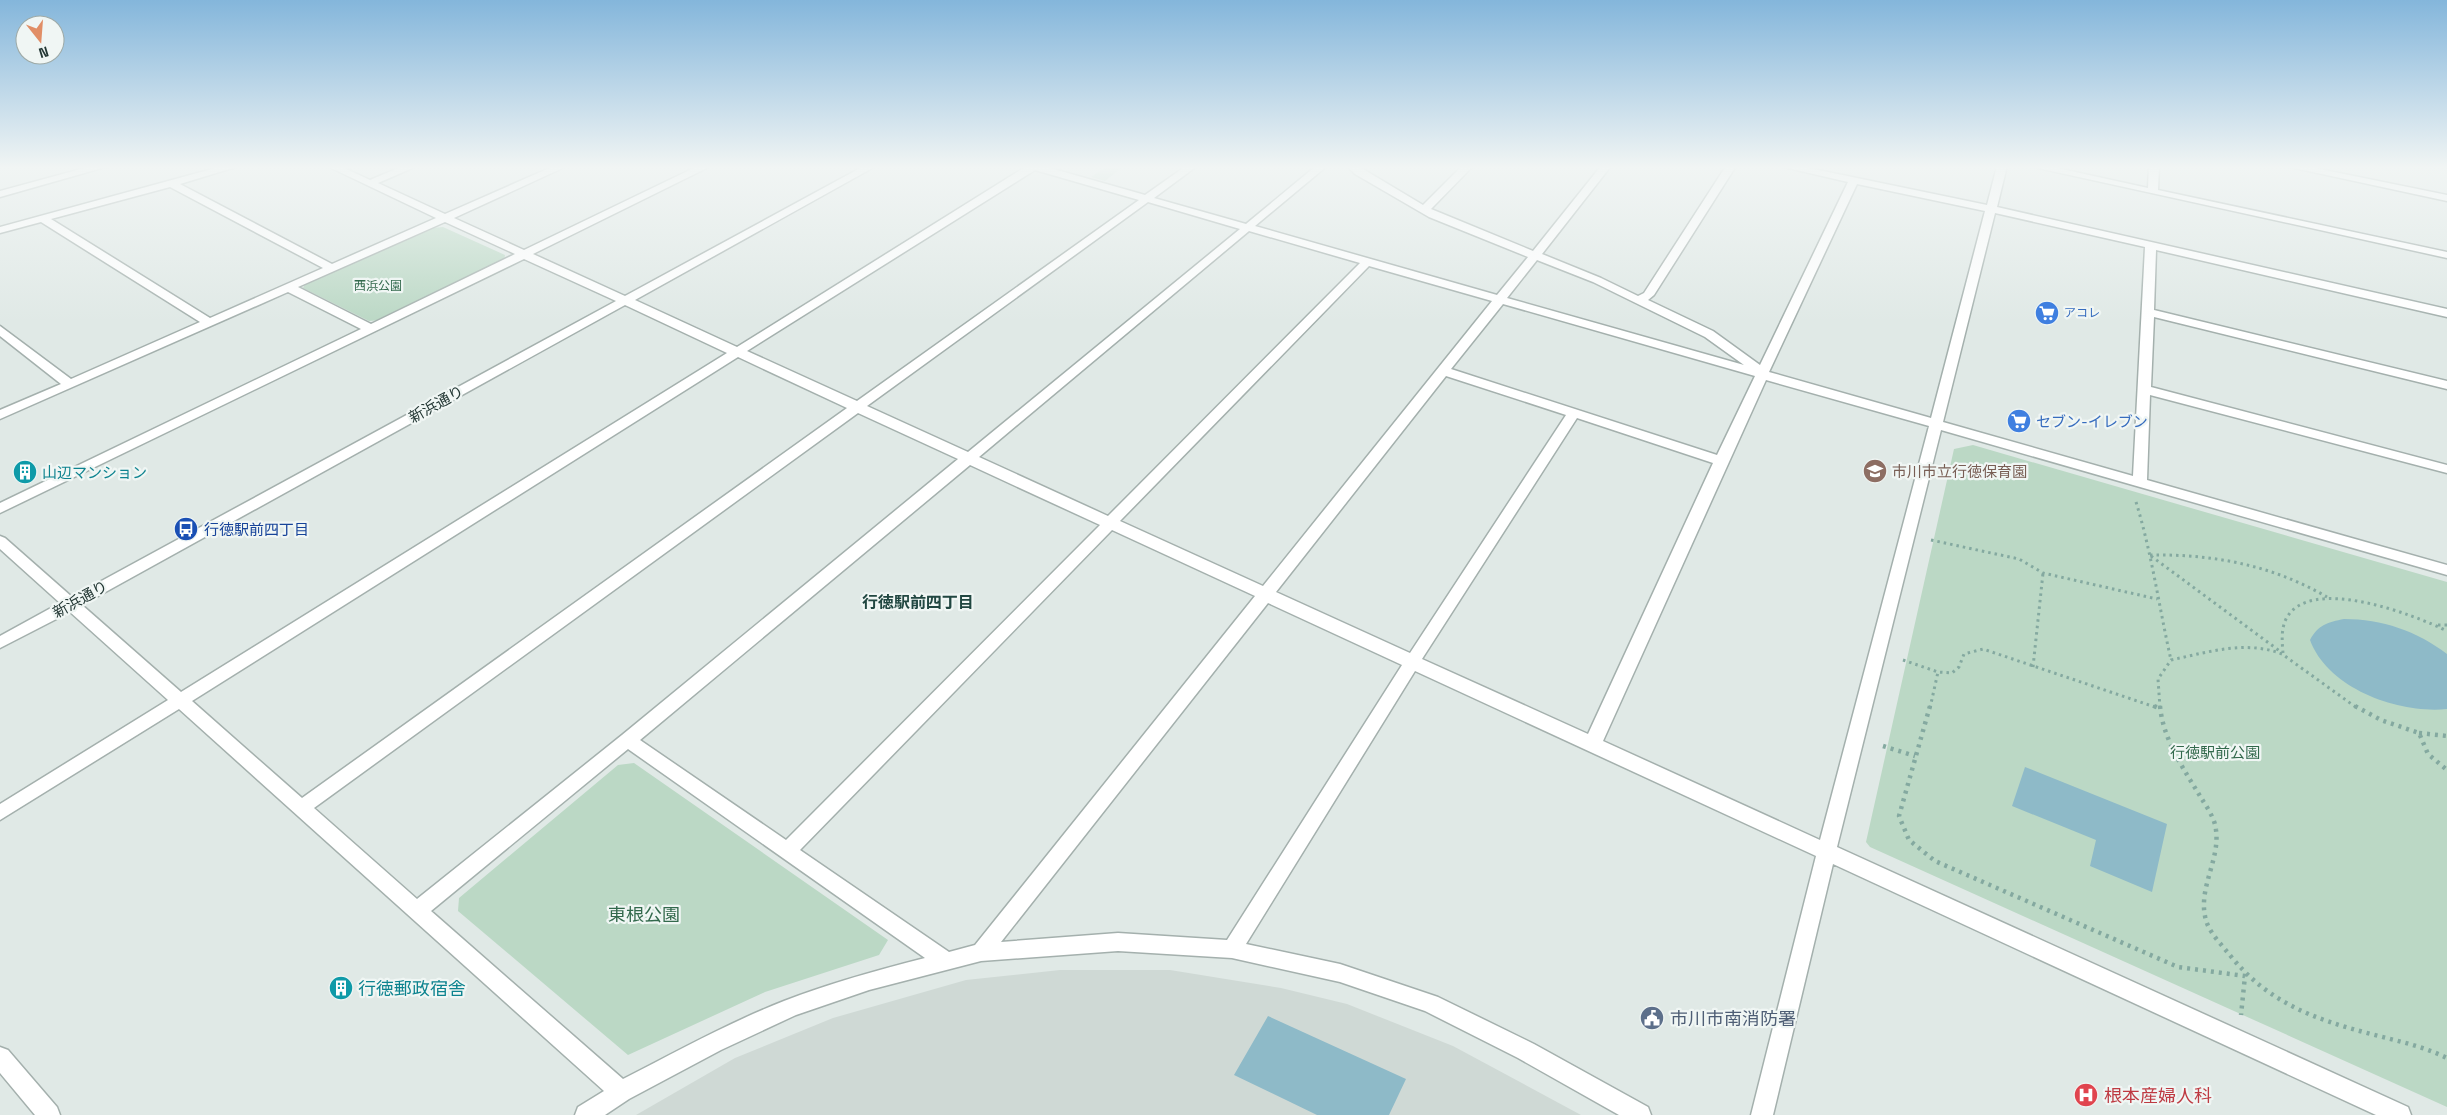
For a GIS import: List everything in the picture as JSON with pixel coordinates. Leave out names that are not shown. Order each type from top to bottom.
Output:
[{"type":"street","points":[[0,230],[42,218]]},
{"type":"street","points":[[42,218],[208,322]]},
{"type":"street","points":[[237,218],[332,268]]},
{"type":"street","points":[[446,218],[2400,1115]]},
{"type":"street","points":[[0,415],[446,218]]},
{"type":"street","points":[[0,509],[598,218]]},
{"type":"street","name":"新浜通り","points":[[0,643],[777,218]]},
{"type":"street","points":[[0,813],[951,218]]},
{"type":"street","points":[[302,807],[1121,218]]},
{"type":"street","points":[[1215,218],[2447,570]]},
{"type":"street","points":[[418,910],[628,740],[1258,218]]},
{"type":"street","points":[[1444,218],[1537,255],[1639,300],[1720,340],[1763,374]]},
{"type":"street","points":[[980,952],[1566,218]]},
{"type":"street","points":[[1639,300],[1648,295],[1698,218]]},
{"type":"street","points":[[1592,745],[1721,461],[1836,218]]},
{"type":"street","points":[[1762,1115],[1827,852],[1990,218]]},
{"type":"street","points":[[2032,218],[2447,312]]},
{"type":"street","points":[[2277,218],[2447,255]]},
{"type":"street","points":[[2140,482],[2151,245]]},
{"type":"street","points":[[787,851],[1368,261]]},
{"type":"street","points":[[288,287],[371,329]]},
{"type":"street","points":[[2148,312],[2447,385]]},
{"type":"street","points":[[0,330],[69,384]]},
{"type":"street","points":[[1445,371],[1721,461]]},
{"type":"street","points":[[2144,389],[2447,469]]},
{"type":"street","points":[[1232,950],[1412,662],[1574,413]]},
{"type":"street","points":[[0,541],[621,1092]]},
{"type":"street","points":[[628,740],[945,960]]},
{"type":"street","points":[[586,1115],[621,1092],[713,1043],[790,1008],[869,981],[980,952],[1118,942],[1177,944],[1232,950],[1340,973],[1432,1004],[1526,1051],[1640,1115]]},
{"type":"street","points":[[0,1057],[49,1115]]},
{"type":"path","points":[[2135,499],[2148,541],[2157,599],[2171,660]]},
{"type":"path","points":[[1931,540],[1956,547],[1976,548],[2019,560],[2043,573],[2157,599]]},
{"type":"path","points":[[2150,555],[2171,554],[2206,557],[2263,569],[2300,582],[2328,597],[2379,605],[2437,625],[2447,631]]},
{"type":"path","points":[[2150,555],[2346,701],[2395,726],[2419,733],[2447,736]]},
{"type":"path","points":[[2033,666],[2043,573]]},
{"type":"path","points":[[2283,653],[2282,636],[2290,612],[2328,597]]},
{"type":"path","points":[[2437,625],[2447,625]]},
{"type":"path","points":[[2283,653],[2259,647],[2228,648],[2171,660],[2158,680],[2159,708],[2170,740],[2216,824],[2214,856],[2204,910],[2208,926],[2245,976],[2278,1001],[2308,1015],[2429,1049],[2447,1058]]},
{"type":"path","points":[[1904,660],[1938,672],[1952,673],[1959,667],[1964,654],[1984,649],[2159,708]]},
{"type":"path","points":[[1938,672],[1927,720],[1899,816],[1909,840],[1935,861],[2178,967],[2245,976]]},
{"type":"path","points":[[2419,733],[2422,747],[2430,757],[2447,770]]},
{"type":"path","points":[[1883,746],[1915,756]]},
{"type":"path","points":[[2239,1041],[2245,976]]},
{"type":"shaded area","points":[[1060,970],[1170,970],[1281,988],[1347,1004],[1453,1046],[1581,1115],[636,1115],[735,1058],[833,1018],[966,980]]},
{"type":"green space","name":"西浜公園","points":[[443,227],[505,255],[504,260],[380,320],[369,321],[303,288],[305,284],[431,228]]},
{"type":"green space","name":"行徳駅前公園","points":[[1973,445],[2447,582],[2447,1107],[1870,847],[1866,842],[1954,449]]},
{"type":"green space","name":"東根公園","points":[[634,763],[888,940],[879,955],[765,992],[628,1055],[458,911],[459,898],[618,765]]},
{"type":"water","points":[[2344,619],[2372,621],[2398,628],[2424,639],[2447,654],[2447,709],[2408,707],[2387,702],[2367,695],[2349,685],[2332,672],[2319,657],[2310,640],[2316,631],[2324,625]]},
{"type":"water","points":[[2025,767],[2167,824],[2152,892],[2090,866],[2096,840],[2012,806]]},
{"type":"water","points":[[1268,1016],[1406,1079],[1389,1115],[1317,1115],[1234,1075]]},
{"type":"place","name":"アコレ","points":[[2047,313]]},
{"type":"place","name":"セブン-イレブン","points":[[2019,421]]},
{"type":"place","name":"市川市立行徳保育園","points":[[1875,471]]},
{"type":"place","name":"山辺マンション","points":[[25,472]]},
{"type":"place","name":"行徳駅前四丁目","points":[[186,529]]},
{"type":"place","name":"行徳郵政宿舎","points":[[341,988]]},
{"type":"place","name":"市川市南消防署","points":[[1652,1018]]},
{"type":"place","name":"根本産婦人科","points":[[2086,1095]]},
{"type":"district","name":"行徳駅前四丁目","points":[[918,602]]}]
